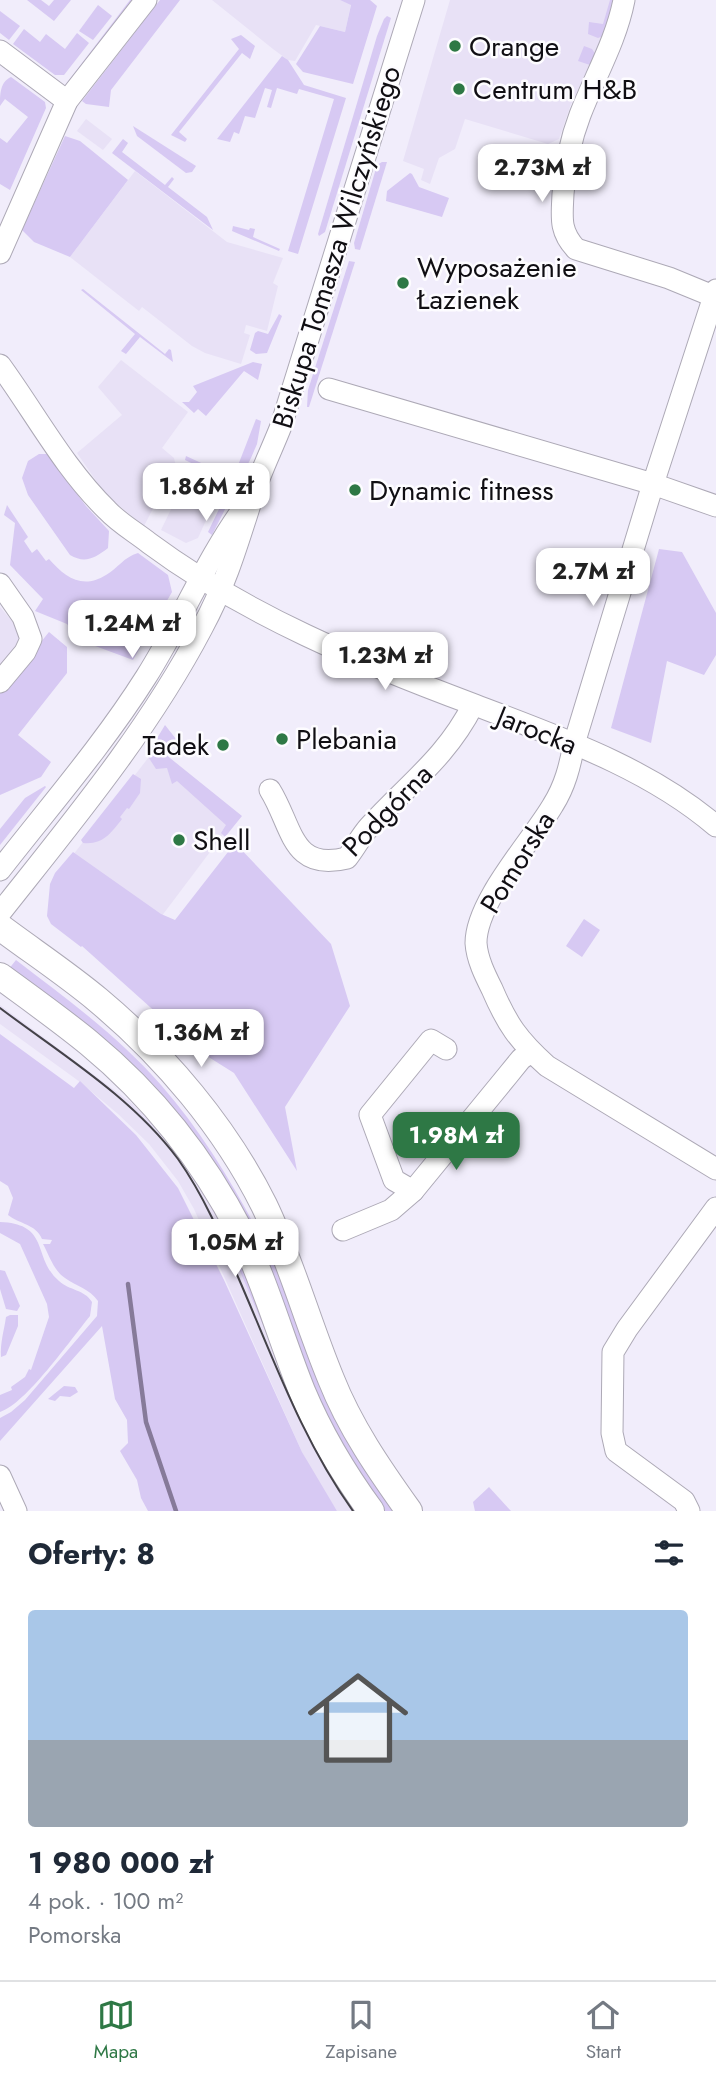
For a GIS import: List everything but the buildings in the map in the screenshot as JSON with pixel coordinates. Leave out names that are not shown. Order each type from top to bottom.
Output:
[{"type":"main road","points":[[0,926],[95,998],[145,1043],[194,1097],[231,1149],[269,1217],[288,1261],[331,1380],[350,1420],[373,1462],[409,1511]]},
{"type":"main road","points":[[0,976],[90,1044],[113,1065],[153,1105],[189,1149],[241,1234],[317,1424],[351,1484],[371,1511]]},
{"type":"street","points":[[3,248],[67,101],[146,0]]},
{"type":"street","name":"Biskupa Tomasza Wilczyńskiego","points":[[0,913],[131,745],[203,628],[221,590],[235,556],[254,493],[281,426],[414,0]]},
{"type":"street","points":[[625,0],[620,24],[580,114],[565,167],[562,226],[566,239],[576,249],[714,293]]},
{"type":"street","points":[[0,51],[67,101]]},
{"type":"street","name":"Pomorska","points":[[714,293],[653,484],[574,744],[570,766],[554,804],[487,905],[479,924],[476,944],[481,965],[511,1029],[531,1052],[547,1066],[716,1169]]},
{"type":"street","name":"Jarocka","points":[[0,365],[85,487],[108,512],[179,566],[322,643],[574,744],[646,779],[716,825]]},
{"type":"street","points":[[329,390],[653,484],[716,506]]},
{"type":"street","name":"Biskupa Tomasza Wilczyńskiego","points":[[0,870],[122,713],[148,675],[221,538],[254,493]]},
{"type":"street","points":[[0,584],[23,617],[32,639],[25,652],[0,682]]},
{"type":"street","name":"Podgórna","points":[[270,790],[281,807],[297,847],[310,859],[332,862],[347,858],[367,830],[446,749],[473,705]]},
{"type":"street","points":[[413,1191],[394,1180],[370,1115],[431,1040],[446,1049]]},
{"type":"street","points":[[343,1230],[391,1210],[413,1191],[521,1059],[531,1052]]},
{"type":"street","points":[[689,1511],[684,1501],[617,1451],[612,1433],[613,1352],[716,1208]]},
{"type":"street","points":[[0,1476],[16,1511]]},
{"type":"shaded area","points":[[27,0],[41,0],[49,6],[54,0],[71,0],[54,21]]},
{"type":"shaded area","points":[[130,0],[136,0],[75,79],[66,84]]},
{"type":"shaded area","points":[[160,0],[180,0],[111,90],[109,107],[86,104],[82,101]]},
{"type":"shaded area","points":[[212,0],[340,0],[351,4],[345,32],[316,25],[295,61],[288,60],[273,49]]},
{"type":"shaded area","points":[[340,0],[370,0],[377,6],[353,84],[303,72],[296,64],[320,26],[345,32],[351,5]]},
{"type":"shaded area","points":[[450,0],[615,0],[601,42],[571,104],[559,139],[548,144],[465,119],[455,149],[439,158],[430,184],[421,180],[424,169],[403,161]]},
{"type":"shaded area","points":[[610,0],[613,0],[603,36],[598,38],[588,34],[589,22],[603,24]]},
{"type":"shaded area","points":[[98,5],[112,16],[93,40],[79,31]]},
{"type":"shaded area","points":[[0,11],[20,26],[9,40],[0,33]]},
{"type":"shaded area","points":[[387,16],[391,18],[325,232],[319,236],[377,36]]},
{"type":"shaded area","points":[[24,29],[40,42],[46,34],[65,49],[77,33],[89,43],[64,75],[55,75],[13,44]]},
{"type":"shaded area","points":[[241,35],[255,46],[250,59],[242,53],[179,132],[187,139],[185,142],[171,135],[239,49],[231,39]]},
{"type":"shaded area","points":[[584,46],[592,49],[596,55],[590,65],[578,61]]},
{"type":"shaded area","points":[[282,56],[288,60],[304,85],[346,98],[298,254],[288,251],[334,99],[299,89],[297,94],[277,88],[271,108],[267,107],[272,90],[265,88],[255,118],[245,116],[239,134],[234,132],[230,142],[217,139]]},
{"type":"shaded area","points":[[11,77],[45,102],[46,108],[10,190],[0,184],[0,138],[7,143],[28,117],[5,99],[0,106],[3,85]]},
{"type":"shaded area","points":[[86,119],[112,139],[103,150],[77,131]]},
{"type":"shaded area","points":[[133,126],[196,166],[192,172],[186,173],[137,136]]},
{"type":"shaded area","points":[[65,136],[80,141],[128,180],[70,257],[34,242],[22,230]]},
{"type":"shaded area","points":[[123,139],[128,143],[122,152],[165,185],[172,177],[174,179],[168,187],[207,217],[213,230],[112,153]]},
{"type":"shaded area","points":[[387,162],[360,250],[355,249],[354,243],[377,165]]},
{"type":"shaded area","points":[[135,171],[227,242],[283,258],[273,283],[278,286],[267,331],[246,325],[244,333],[250,335],[241,364],[192,346],[142,307],[139,311],[70,257]]},
{"type":"shaded area","points":[[410,173],[419,187],[449,198],[442,217],[386,201],[387,191]]},
{"type":"shaded area","points":[[233,226],[255,229],[253,237],[280,249],[279,251],[232,231]]},
{"type":"shaded area","points":[[349,261],[355,262],[307,407],[308,390]]},
{"type":"shaded area","points":[[81,290],[165,354],[171,350],[173,362],[140,337],[126,354],[121,351],[135,334]]},
{"type":"shaded area","points":[[279,314],[282,316],[267,353],[256,354],[250,350],[255,333],[258,331],[268,334]]},
{"type":"shaded area","points":[[121,360],[188,412],[162,448],[174,458],[176,467],[162,483],[163,489],[144,526],[101,488],[77,453],[122,415],[98,387]]},
{"type":"shaded area","points":[[253,362],[262,364],[258,380],[244,371],[206,416],[198,409],[194,413],[182,402],[189,402],[197,392],[193,386]]},
{"type":"shaded area","points":[[256,419],[261,421],[257,444],[212,535],[208,532],[230,486]]},
{"type":"shaded area","points":[[39,454],[47,454],[86,506],[109,531],[108,548],[99,555],[80,559],[70,555],[28,495],[22,478],[28,461]]},
{"type":"shaded area","points":[[186,456],[223,473],[222,478],[185,460]]},
{"type":"shaded area","points":[[190,470],[222,485],[198,538],[186,543],[161,530]]},
{"type":"shaded area","points":[[7,505],[28,537],[24,541],[32,553],[37,549],[46,561],[49,559],[74,579],[97,579],[138,553],[168,575],[172,592],[133,660],[79,640],[67,624],[35,611],[43,599],[10,565],[15,523],[4,515]]},
{"type":"shaded area","points":[[659,549],[682,552],[716,613],[716,655],[704,675],[667,661],[651,743],[611,728]]},
{"type":"shaded area","points":[[0,607],[16,626],[21,638],[20,647],[0,670]]},
{"type":"shaded area","points":[[49,632],[67,647],[67,673],[18,735],[51,762],[41,777],[0,795],[0,693]]},
{"type":"shaded area","points":[[165,725],[176,739],[165,754],[242,816],[225,837],[221,833],[226,825],[177,781],[172,784],[167,768],[156,769],[147,755]]},
{"type":"shaded area","name":"Shell","points":[[152,753],[234,820],[161,917],[73,855]]},
{"type":"shaded area","points":[[133,774],[141,779],[140,793],[120,817],[122,819],[101,840],[83,843],[81,840]]},
{"type":"shaded area","points":[[45,786],[0,845],[0,829],[25,798]]},
{"type":"shaded area","points":[[235,843],[331,944],[350,1006],[285,1107],[297,1171],[234,1073],[199,1051],[82,946],[51,924],[47,916],[50,884],[55,873],[73,852],[161,914],[175,920]]},
{"type":"shaded area","points":[[584,919],[600,930],[582,957],[566,946]]},
{"type":"shaded area","points":[[16,960],[92,1019],[145,1067],[201,1137],[237,1193],[268,1252],[397,1511],[382,1511],[338,1442],[224,1184],[8,970]]},
{"type":"shaded area","points":[[0,1005],[129,1101],[162,1133],[202,1190],[219,1222],[296,1403],[357,1511],[337,1511],[316,1478],[194,1209],[178,1181],[149,1144],[118,1114],[80,1082],[0,1024]]},
{"type":"shaded area","points":[[0,1034],[74,1088],[80,1081],[136,1135],[178,1188],[224,1280],[302,1452],[337,1511],[148,1511],[141,1498],[137,1480],[120,1451],[128,1443],[127,1420],[115,1399],[102,1326],[0,1441],[0,1418],[25,1400],[97,1316],[98,1301],[91,1293],[61,1275],[43,1244],[50,1244],[52,1240],[42,1239],[32,1227],[8,1215],[13,1198],[8,1186],[0,1181]]},
{"type":"shaded area","points":[[202,1190],[246,1265],[279,1363],[219,1222]]},
{"type":"shaded area","points":[[0,1222],[16,1224],[34,1235],[51,1272],[63,1284],[85,1295],[92,1302],[90,1316],[48,1370],[11,1407],[0,1412],[0,1395],[12,1390],[11,1387],[31,1370],[49,1317],[47,1304],[20,1244],[0,1233]]},
{"type":"shaded area","points":[[0,1270],[5,1271],[20,1306],[17,1311],[6,1309],[0,1289]]},
{"type":"shaded area","points":[[18,1315],[18,1326],[6,1355],[1,1357],[6,1317]]},
{"type":"shaded area","points":[[64,1386],[75,1387],[78,1392],[70,1397],[60,1396],[55,1401],[48,1399]]},
{"type":"shaded area","points":[[489,1487],[511,1511],[475,1511],[473,1502]]},
{"type":"waterway","points":[[128,1284],[146,1422],[176,1511]]},
{"type":"tram line","points":[[0,1008],[118,1096],[160,1137],[178,1159],[196,1187],[218,1231],[303,1427],[353,1511]]},
{"type":"place","name":"Orange","points":[[455,46]]},
{"type":"place","name":"Centrum H&B","points":[[459,89]]},
{"type":"place","name":"Wyposażenie Łazienek","points":[[403,283]]},
{"type":"place","name":"Dynamic fitness","points":[[355,490]]},
{"type":"place","name":"Plebania","points":[[282,739]]},
{"type":"place","name":"Tadek","points":[[223,745]]},
{"type":"place","name":"Shell","points":[[179,840]]}]
